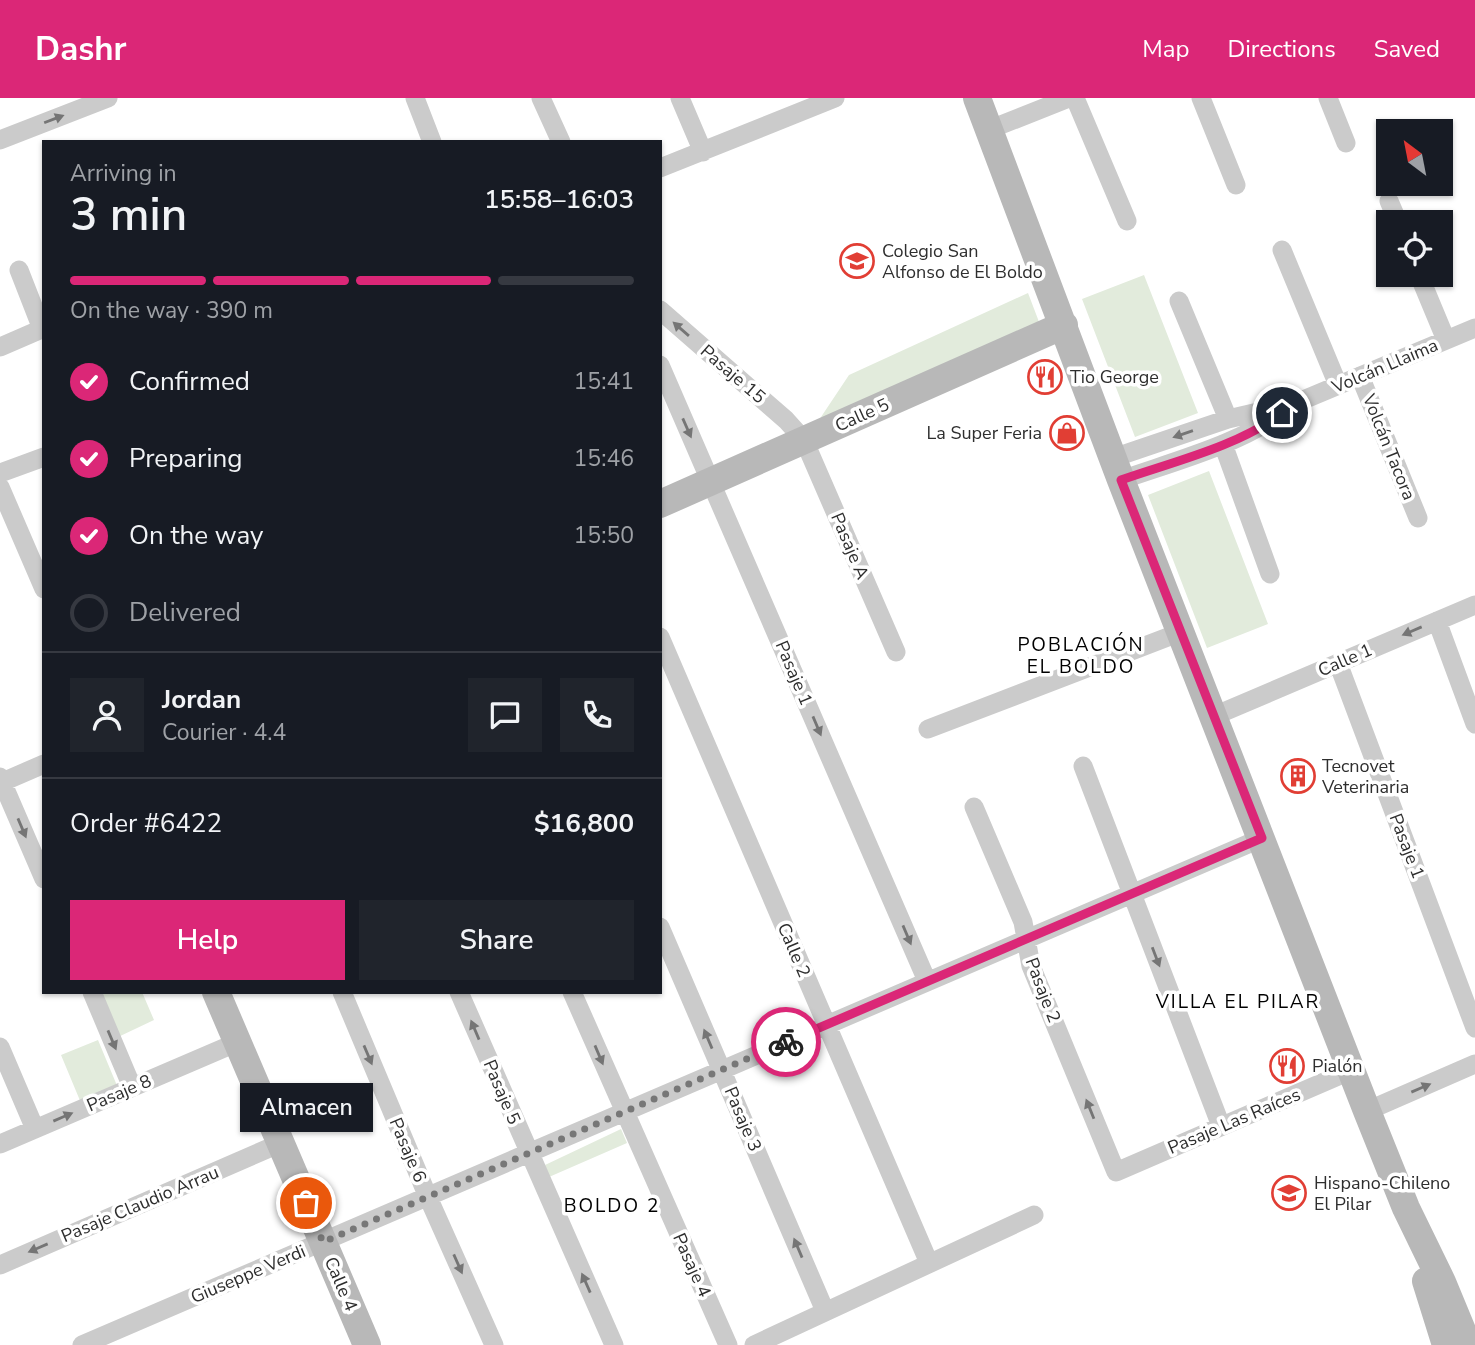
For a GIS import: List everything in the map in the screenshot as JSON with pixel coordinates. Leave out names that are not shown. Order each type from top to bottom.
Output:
[{"type":"main road","points":[[976,98],[1367,1111],[1406,1208],[1442,1282],[1468,1345]]},
{"type":"main road","name":"Calle 5","points":[[662,503],[1064,326]]},
{"type":"main road","name":"Calle 4","points":[[217,994],[367,1345]]},
{"type":"main road","points":[[1406,1208],[1446,1345]]},
{"type":"street","points":[[0,140],[108,98]]},
{"type":"street","points":[[415,98],[431,140]]},
{"type":"street","points":[[541,98],[560,140]]},
{"type":"street","points":[[680,98],[703,152]]},
{"type":"street","points":[[988,130],[1069,98]]},
{"type":"street","points":[[1075,98],[1127,221]]},
{"type":"street","points":[[1201,98],[1236,185]]},
{"type":"street","points":[[1328,98],[1346,143]]},
{"type":"street","points":[[662,167],[827,100]]},
{"type":"street","points":[[1389,201],[1393,210]]},
{"type":"street","points":[[1282,250],[1338,385]]},
{"type":"street","points":[[19,270],[42,327]]},
{"type":"street","points":[[1424,287],[1446,340]]},
{"type":"street","points":[[1179,301],[1228,418]]},
{"type":"street","name":"Pasaje 15","points":[[662,312],[786,420],[804,440]]},
{"type":"street","name":"Volcán Llaima","points":[[1117,469],[1228,418],[1296,403],[1475,328]]},
{"type":"street","points":[[0,347],[42,329]]},
{"type":"street","name":"Pasaje 1","points":[[662,370],[927,981]]},
{"type":"street","name":"Volcán Tacora","points":[[1360,376],[1419,518]]},
{"type":"street","name":"Volcán Llaima","points":[[1117,469],[1223,444],[1268,424],[1296,403]]},
{"type":"street","name":"Pasaje A","points":[[804,440],[896,652]]},
{"type":"street","points":[[1223,444],[1270,574]]},
{"type":"street","points":[[0,473],[42,458]]},
{"type":"street","points":[[0,486],[42,584]]},
{"type":"street","name":"Calle 1","points":[[1214,716],[1475,605]]},
{"type":"street","points":[[1437,621],[1475,724]]},
{"type":"street","points":[[928,729],[1181,632]]},
{"type":"street","name":"Calle 2","points":[[662,642],[929,1263]]},
{"type":"street","name":"Pasaje 1","points":[[1338,663],[1475,1028]]},
{"type":"street","points":[[42,765],[1,780],[42,875]]},
{"type":"street","points":[[1083,766],[1221,1126]]},
{"type":"street","name":"Pasaje 2","points":[[974,807],[1023,922],[1031,966],[1116,1172]]},
{"type":"street","name":"Giuseppe Verdi","points":[[82,1345],[1262,838]]},
{"type":"street","name":"Pasaje 3","points":[[662,931],[825,1311]]},
{"type":"street","points":[[93,994],[132,1087]]},
{"type":"street","name":"Pasaje 6","points":[[343,994],[494,1345]]},
{"type":"street","name":"Pasaje 5","points":[[460,994],[614,1345]]},
{"type":"street","name":"Pasaje 4","points":[[573,994],[728,1345]]},
{"type":"street","name":"Pasaje 8","points":[[0,1144],[238,1042]]},
{"type":"street","points":[[0,1047],[35,1129]]},
{"type":"street","points":[[1367,1111],[1475,1065]]},
{"type":"street","name":"Pasaje Las Raíces","points":[[1116,1172],[1352,1070]]},
{"type":"street","name":"Pasaje Claudio Arrau","points":[[0,1265],[281,1143]]},
{"type":"street","points":[[754,1345],[1034,1214]]},
{"type":"green space","points":[[1144,275],[1198,413],[1135,437],[1082,299]]},
{"type":"green space","points":[[1028,293],[1044,335],[815,426],[849,375]]},
{"type":"green space","points":[[1209,471],[1268,624],[1207,648],[1148,495]]},
{"type":"green space","points":[[97,994],[143,994],[154,1020],[116,1038]]},
{"type":"green space","points":[[98,1040],[118,1088],[81,1103],[61,1055]]},
{"type":"green space","points":[[621,1129],[627,1143],[549,1177],[545,1165]]},
{"type":"way so far","points":[[306,1203],[323,1242],[786,1042]]},
{"type":"place","name":"Colegio San Alfonso de El Boldo","points":[[857,261]]},
{"type":"place","name":"Tio George","points":[[1045,377]]},
{"type":"place","name":"La Super Feria","points":[[1067,433]]},
{"type":"place","name":"Tecnovet Veterinaria","points":[[1298,776]]},
{"type":"place","name":"Pialón","points":[[1287,1066]]},
{"type":"place","name":"Hispano-Chileno El Pilar","points":[[1289,1193]]},
{"type":"place","name":"Almacen","points":[[306,1203]]},
{"type":"district","name":"POBLACIÓN EL BOLDO","points":[[1081,656]]},
{"type":"district","name":"VILLA EL PILAR","points":[[1238,1002]]},
{"type":"district","name":"BOLDO 2","points":[[612,1206]]},
{"type":"route","points":[[786,1042],[1262,838],[1121,480],[1223,444],[1268,424],[1282,413]]}]
